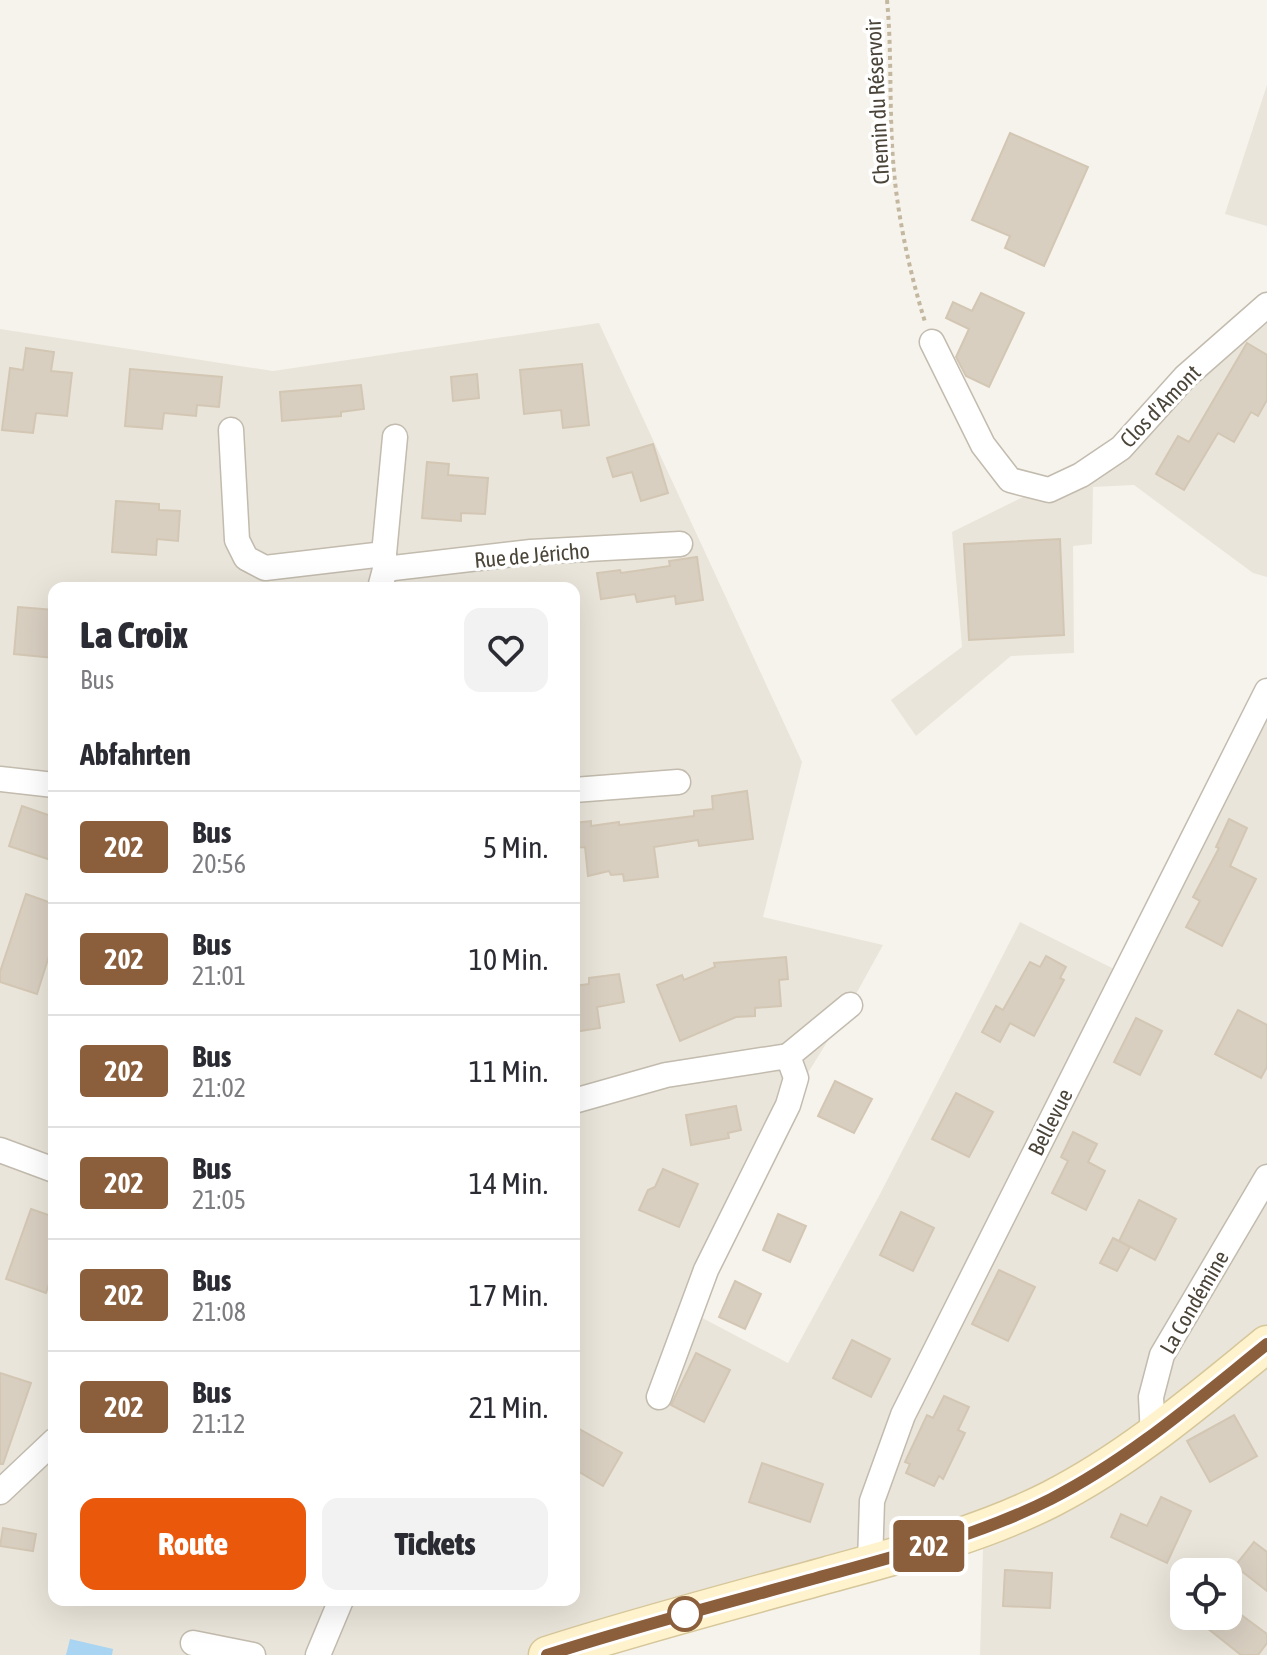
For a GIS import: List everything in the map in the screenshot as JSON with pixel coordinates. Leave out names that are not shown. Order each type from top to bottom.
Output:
[{"type":"street","name":"Clos d'Amont","points":[[932,342],[983,445],[1010,480],[1049,490],[1081,475],[1121,448],[1185,377],[1267,305]]},
{"type":"street","name":"Rue de Jéricho","points":[[231,430],[237,540],[246,558],[265,568],[383,570],[531,552],[680,544]]},
{"type":"street","points":[[383,570],[395,437]]},
{"type":"street","name":"Bellevue","points":[[870,1563],[872,1501],[903,1415],[1267,691]]},
{"type":"street","points":[[0,779],[48,784]]},
{"type":"street","points":[[580,790],[678,782]]},
{"type":"street","points":[[580,1099],[666,1075],[788,1056],[850,1005]]},
{"type":"street","points":[[659,1397],[706,1270],[788,1105],[796,1078],[788,1056]]},
{"type":"street","points":[[0,1150],[48,1168]]},
{"type":"street","name":"La Condémine","points":[[1153,1436],[1151,1397],[1162,1355],[1267,1177]]},
{"type":"street","points":[[547,1655],[997,1524],[1099,1473],[1153,1436],[1267,1344]]},
{"type":"street","points":[[0,1492],[48,1447]]},
{"type":"street","points":[[318,1655],[338,1606]]},
{"type":"street","points":[[193,1643],[253,1655]]},
{"type":"path","name":"Chemin du Réservoir","points":[[887,0],[893,161],[911,278],[932,342]]},
{"type":"shaded area","points":[[1267,85],[1267,226],[1225,214]]},
{"type":"shaded area","points":[[1267,294],[1267,577],[1253,573],[1134,485],[1093,487],[1092,544],[1073,546],[1074,653],[1011,656],[916,736],[891,700],[962,647],[952,532],[1092,463]]},
{"type":"shaded area","points":[[599,323],[802,762],[763,917],[883,945],[788,1105],[691,1312],[788,1363],[879,1196],[1020,922],[1124,974],[1267,691],[1267,1655],[980,1655],[984,1512],[528,1650],[529,1655],[0,1655],[0,329],[273,371]]},
{"type":"water","points":[[70,1639],[113,1649],[112,1655],[66,1655]]},
{"type":"building","points":[[1010,133],[1088,167],[1044,266],[1005,248],[1010,236],[972,220]]},
{"type":"building","points":[[981,293],[1024,313],[989,387],[966,376],[956,357],[969,329],[946,318],[953,302],[972,311]]},
{"type":"building","points":[[1247,343],[1267,355],[1267,400],[1258,416],[1251,412],[1234,442],[1218,433],[1184,490],[1156,474],[1178,436],[1189,442]]},
{"type":"building","points":[[26,348],[54,352],[51,371],[72,373],[67,416],[36,413],[33,433],[2,430],[10,368],[23,370]]},
{"type":"building","points":[[582,364],[589,425],[563,428],[561,410],[524,414],[520,370]]},
{"type":"building","points":[[130,369],[222,377],[219,407],[197,405],[196,416],[164,413],[162,429],[125,426]]},
{"type":"building","points":[[477,374],[479,398],[453,401],[451,377]]},
{"type":"building","points":[[361,385],[364,409],[341,412],[341,416],[282,421],[280,392]]},
{"type":"building","points":[[653,444],[668,493],[641,501],[632,472],[613,477],[607,458]]},
{"type":"building","points":[[427,462],[449,464],[448,475],[488,478],[485,514],[461,513],[461,521],[422,518]]},
{"type":"building","points":[[116,501],[159,504],[159,510],[180,511],[178,541],[157,539],[156,555],[112,552]]},
{"type":"building","points":[[1060,539],[1064,635],[969,640],[964,544]]},
{"type":"building","points":[[697,557],[703,600],[676,604],[675,596],[637,602],[635,594],[601,599],[597,573],[670,566],[669,561]]},
{"type":"building","points":[[18,607],[48,610],[48,657],[14,654]]},
{"type":"building","points":[[747,791],[753,839],[699,846],[698,840],[654,847],[658,877],[624,881],[623,874],[611,875],[609,871],[588,876],[585,847],[580,847],[580,822],[591,821],[591,826],[619,822],[619,825],[694,816],[694,811],[713,809],[712,796]]},
{"type":"building","points":[[22,806],[48,815],[48,859],[9,846]]},
{"type":"building","points":[[1229,819],[1247,828],[1230,866],[1256,879],[1222,946],[1186,927],[1200,901],[1193,897],[1219,848],[1216,847]]},
{"type":"building","points":[[26,894],[48,902],[48,959],[37,994],[0,982],[0,972]]},
{"type":"building","points":[[1046,956],[1066,967],[1060,978],[1064,980],[1034,1036],[1010,1023],[1000,1042],[982,1032],[996,1006],[1003,1010],[1030,962],[1040,967]]},
{"type":"building","points":[[786,957],[788,979],[779,980],[781,1006],[755,1008],[755,1016],[736,1017],[680,1041],[657,985],[682,975],[684,980],[715,967],[714,963]]},
{"type":"building","points":[[619,974],[624,1002],[597,1007],[600,1028],[580,1031],[580,985],[589,984],[589,978]]},
{"type":"building","points":[[1238,1010],[1267,1025],[1267,1067],[1261,1078],[1215,1054]]},
{"type":"building","points":[[1136,1018],[1162,1031],[1140,1075],[1114,1062]]},
{"type":"building","points":[[835,1081],[872,1099],[854,1133],[818,1116]]},
{"type":"building","points":[[956,1093],[993,1112],[969,1157],[932,1139]]},
{"type":"building","points":[[736,1106],[741,1130],[728,1133],[729,1138],[691,1145],[686,1115]]},
{"type":"building","points":[[1073,1132],[1097,1144],[1088,1162],[1105,1171],[1086,1210],[1052,1193],[1068,1161],[1061,1157]]},
{"type":"building","points":[[663,1169],[698,1184],[679,1227],[639,1210]]},
{"type":"building","points":[[1139,1200],[1176,1219],[1155,1260],[1119,1241]]},
{"type":"building","points":[[31,1209],[48,1215],[46,1293],[6,1279]]},
{"type":"building","points":[[901,1212],[934,1228],[913,1271],[880,1255]]},
{"type":"building","points":[[778,1214],[806,1226],[790,1262],[763,1250]]},
{"type":"building","points":[[1113,1238],[1130,1247],[1117,1271],[1100,1263]]},
{"type":"building","points":[[999,1270],[1035,1287],[1008,1341],[972,1324]]},
{"type":"building","points":[[735,1281],[761,1294],[745,1329],[719,1317]]},
{"type":"building","points":[[852,1340],[890,1359],[871,1397],[833,1378]]},
{"type":"building","points":[[696,1353],[730,1370],[704,1422],[671,1405]]},
{"type":"building","points":[[0,1373],[31,1383],[3,1464],[0,1464]]},
{"type":"building","points":[[944,1396],[969,1407],[958,1430],[965,1433],[943,1479],[939,1476],[934,1486],[906,1473],[910,1464],[905,1462],[927,1415],[933,1418]]},
{"type":"building","points":[[1234,1415],[1257,1456],[1210,1482],[1187,1441]]},
{"type":"building","points":[[580,1429],[622,1453],[603,1486],[580,1473]]},
{"type":"building","points":[[762,1463],[823,1484],[810,1522],[749,1502]]},
{"type":"building","points":[[1161,1497],[1191,1511],[1167,1563],[1111,1537],[1121,1514],[1147,1526]]},
{"type":"building","points":[[3,1528],[36,1534],[33,1551],[0,1546]]},
{"type":"building","points":[[1254,1542],[1267,1552],[1267,1591],[1242,1571],[1241,1558]]},
{"type":"building","points":[[1005,1570],[1052,1573],[1050,1608],[1003,1606]]},
{"type":"building","points":[[1242,1615],[1267,1634],[1267,1643],[1258,1655],[1241,1655],[1210,1630],[1242,1630]]},
{"type":"bus line","name":"202","points":[[547,1655],[997,1524],[1099,1473],[1153,1436],[1267,1344]]}]
